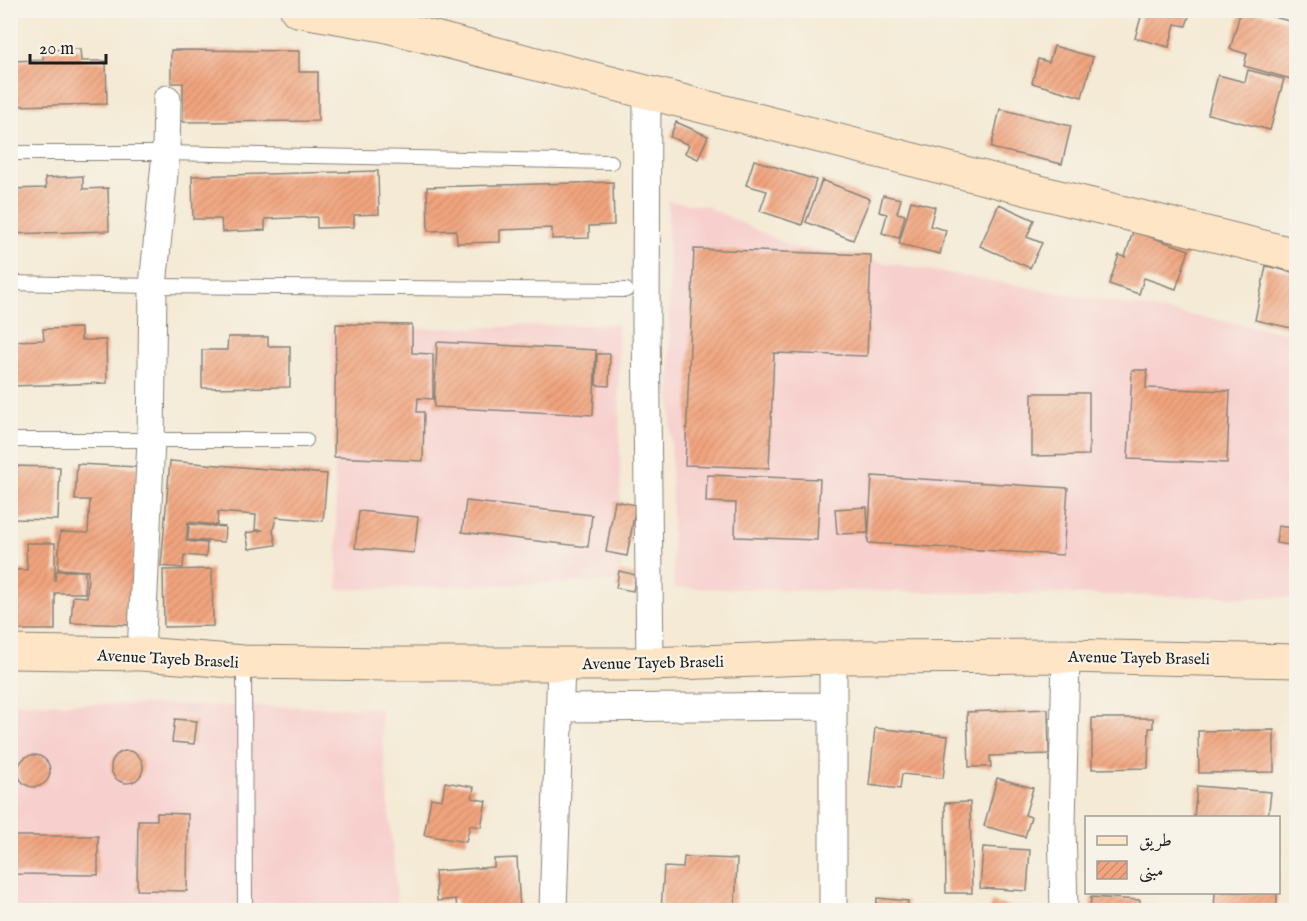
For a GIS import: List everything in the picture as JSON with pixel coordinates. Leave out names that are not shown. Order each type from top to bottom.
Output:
[{"type":"main road","points":[[297,10],[383,25],[1296,255]]},
{"type":"main road","name":"Avenue Tayeb Braseli","points":[[10,652],[141,654],[244,662],[650,664],[833,657],[1066,656],[1296,661]]},
{"type":"street","points":[[647,90],[646,323],[650,664]]},
{"type":"street","points":[[141,654],[151,440],[153,286],[166,153],[167,99]]},
{"type":"street","points":[[1064,910],[1062,825],[1066,656]]},
{"type":"street","points":[[833,657],[833,910]]},
{"type":"street","points":[[553,910],[561,664]]},
{"type":"street","points":[[560,708],[833,706]]},
{"type":"lane","points":[[10,153],[166,153],[611,162]]},
{"type":"lane","points":[[10,283],[626,290]]},
{"type":"lane","points":[[10,440],[306,441]]},
{"type":"lane","points":[[244,662],[245,910]]},
{"type":"shaded area","points":[[668,201],[706,206],[790,246],[1296,334],[1296,598],[673,588]]},
{"type":"shaded area","points":[[618,324],[622,581],[338,590],[331,331]]},
{"type":"shaded area","points":[[11,703],[380,708],[398,910],[11,910]]},
{"type":"building","points":[[1143,10],[1191,10],[1186,26],[1175,24],[1169,47],[1135,38]]},
{"type":"building","points":[[1241,10],[1249,10],[1296,23],[1296,60],[1291,79],[1244,66],[1247,54],[1230,49]]},
{"type":"building","points":[[1054,46],[1093,57],[1082,97],[1032,83],[1038,59],[1049,62]]},
{"type":"building","points":[[80,49],[81,61],[106,61],[107,104],[10,106],[10,61],[43,60],[43,50]]},
{"type":"building","points":[[171,50],[299,51],[299,72],[318,72],[318,121],[183,122],[183,83],[171,83]]},
{"type":"building","points":[[1248,70],[1284,79],[1270,130],[1208,114],[1218,75],[1245,82]]},
{"type":"building","points":[[1000,109],[1071,126],[1062,164],[991,148]]},
{"type":"building","points":[[676,122],[708,136],[698,159],[685,153],[689,145],[670,137]]},
{"type":"building","points":[[754,160],[816,180],[802,225],[760,211],[767,191],[746,185]]},
{"type":"building","points":[[378,171],[379,214],[354,215],[354,227],[317,228],[317,217],[265,219],[265,230],[222,232],[221,219],[193,219],[192,176]]},
{"type":"building","points":[[83,176],[83,189],[108,188],[109,231],[10,234],[10,189],[46,188],[45,178]]},
{"type":"building","points":[[822,180],[870,199],[853,240],[806,222]]},
{"type":"building","points":[[613,182],[614,225],[589,226],[589,238],[552,239],[552,228],[500,230],[500,242],[457,243],[456,230],[428,231],[427,187]]},
{"type":"building","points":[[883,195],[901,199],[897,213],[905,215],[899,238],[882,233],[887,214],[879,212]]},
{"type":"building","points":[[911,201],[935,207],[930,226],[946,230],[940,254],[899,244]]},
{"type":"building","points":[[999,204],[1034,220],[1027,237],[1042,243],[1030,268],[980,246]]},
{"type":"building","points":[[1133,231],[1189,250],[1176,289],[1144,278],[1139,294],[1109,284],[1119,255],[1125,257]]},
{"type":"building","points":[[694,249],[871,255],[867,356],[774,353],[769,468],[685,465]]},
{"type":"building","points":[[1266,266],[1296,273],[1296,329],[1255,320]]},
{"type":"building","points":[[336,324],[412,325],[412,353],[433,354],[433,399],[418,398],[417,412],[424,412],[423,461],[334,457]]},
{"type":"building","points":[[81,328],[81,340],[106,340],[107,383],[10,386],[10,341],[44,340],[43,329]]},
{"type":"building","points":[[228,337],[268,337],[268,346],[290,346],[290,387],[202,388],[202,350],[227,350]]},
{"type":"building","points":[[437,342],[596,350],[593,415],[434,407]]},
{"type":"building","points":[[597,354],[610,354],[609,386],[596,385]]},
{"type":"building","points":[[1132,370],[1147,370],[1146,388],[1230,391],[1227,463],[1128,459]]},
{"type":"building","points":[[1032,393],[1089,393],[1089,455],[1032,456]]},
{"type":"building","points":[[170,461],[327,474],[323,521],[276,517],[273,531],[276,545],[249,549],[246,533],[263,530],[255,530],[256,515],[218,512],[217,525],[188,522],[186,541],[207,543],[206,557],[184,555],[183,568],[161,566]]},
{"type":"building","points":[[77,464],[138,467],[131,625],[71,623],[73,596],[87,597],[88,571],[58,569],[60,532],[88,533],[90,500],[75,500]]},
{"type":"building","points":[[10,466],[60,467],[58,520],[10,519]]},
{"type":"building","points":[[707,475],[820,479],[817,540],[735,537],[736,503],[706,502]]},
{"type":"building","points":[[872,476],[1068,488],[1063,555],[868,543]]},
{"type":"building","points":[[466,501],[592,515],[588,547],[462,532]]},
{"type":"building","points":[[615,501],[636,505],[627,556],[606,552]]},
{"type":"building","points":[[867,507],[868,533],[837,534],[835,509]]},
{"type":"building","points":[[359,511],[418,517],[414,553],[355,548]]},
{"type":"building","points":[[189,524],[225,527],[224,542],[188,540]]},
{"type":"building","points":[[1278,526],[1292,528],[1289,545],[1276,543]]},
{"type":"building","points":[[26,543],[55,543],[55,581],[56,571],[85,571],[85,593],[55,593],[55,630],[10,630],[10,570],[27,570]]},
{"type":"building","points":[[212,569],[213,626],[164,627],[163,570]]},
{"type":"building","points":[[619,571],[636,575],[633,591],[616,588]]},
{"type":"building","points":[[1048,709],[1049,754],[990,756],[991,767],[969,767],[967,712]]},
{"type":"building","points":[[1092,718],[1153,718],[1153,728],[1149,728],[1148,768],[1092,769]]},
{"type":"building","points":[[175,719],[197,721],[194,744],[172,742]]},
{"type":"building","points":[[875,728],[948,736],[943,778],[902,774],[900,789],[869,785]]},
{"type":"building","points":[[1274,730],[1274,772],[1199,773],[1198,731]]},
{"type":"building","points":[[127,751],[138,756],[143,767],[138,778],[127,783],[116,778],[111,767],[116,756]]},
{"type":"building","points":[[34,755],[45,760],[50,771],[45,782],[34,787],[23,782],[18,771],[23,760]]},
{"type":"building","points":[[997,778],[1033,788],[1025,815],[1031,817],[1025,837],[984,826]]},
{"type":"building","points":[[445,782],[474,787],[472,798],[486,801],[481,827],[470,825],[466,842],[424,835],[431,798],[442,800]]},
{"type":"building","points":[[1197,786],[1271,792],[1268,816],[1194,816]]},
{"type":"building","points":[[970,802],[972,893],[946,893],[945,803]]},
{"type":"building","points":[[157,813],[188,814],[187,891],[137,890],[138,820],[157,820]]},
{"type":"building","points":[[10,836],[98,836],[98,875],[10,874]]},
{"type":"building","points":[[983,847],[1030,850],[1027,891],[980,888]]},
{"type":"building","points":[[684,857],[737,859],[735,907],[738,907],[737,910],[661,910],[664,867],[683,868]]},
{"type":"building","points":[[517,858],[520,910],[457,910],[456,899],[437,901],[435,871],[494,867],[494,859]]},
{"type":"building","points":[[1215,894],[1277,894],[1277,905],[1250,905],[1250,910],[1214,910]]},
{"type":"building","points":[[1091,897],[1140,900],[1140,910],[1090,910]]},
{"type":"building","points":[[877,898],[908,901],[907,910],[876,910]]},
{"type":"building","points":[[991,902],[1024,910],[989,910]]}]
